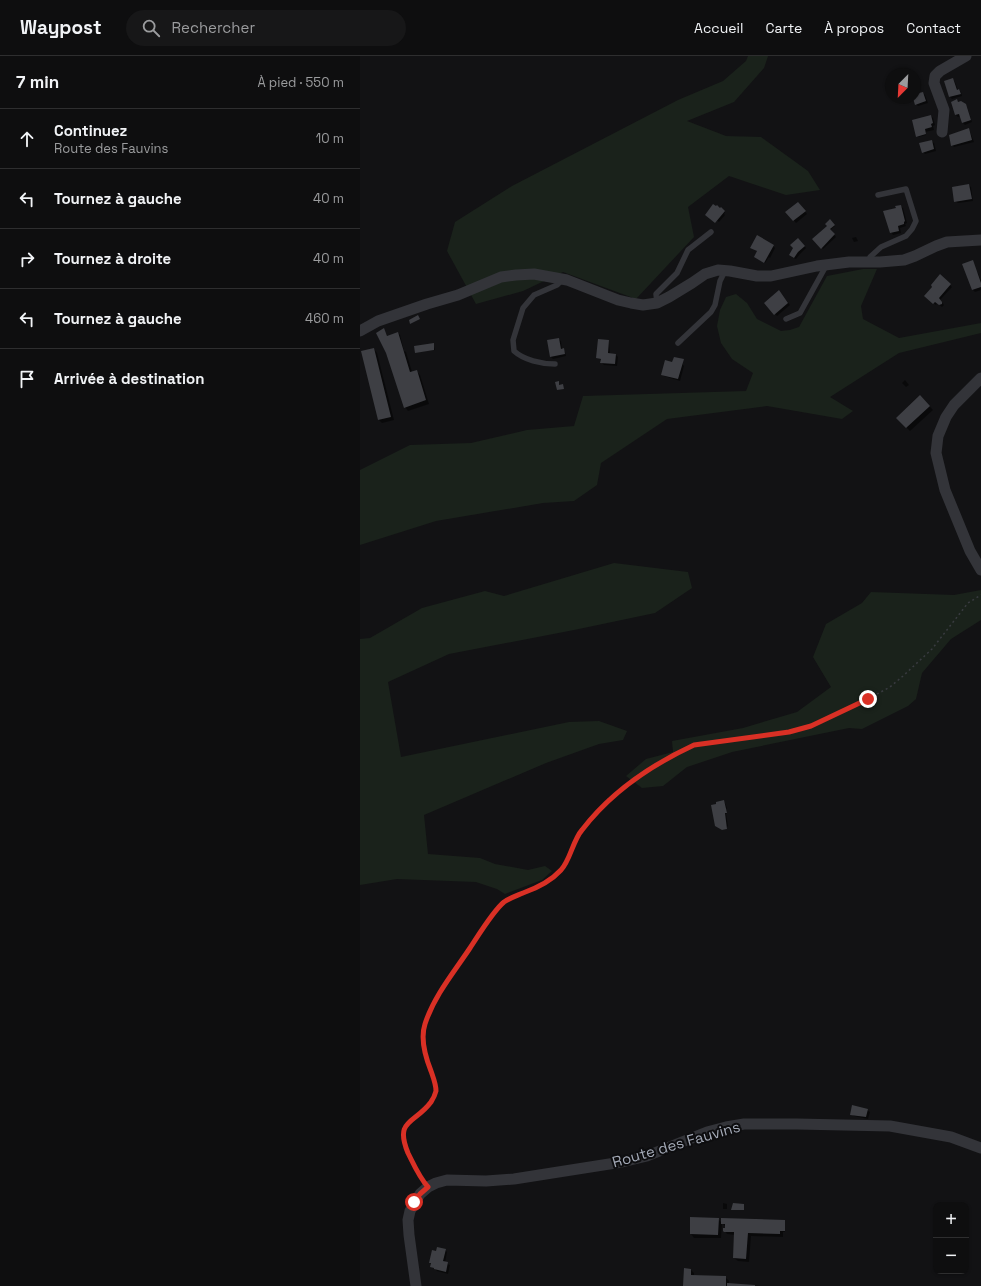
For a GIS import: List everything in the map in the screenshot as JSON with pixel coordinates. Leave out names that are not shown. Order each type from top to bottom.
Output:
[{"type":"street","points":[[942,132],[944,110],[934,82],[935,76],[940,70],[966,56]]},
{"type":"street","points":[[360,332],[378,321],[458,295],[501,277],[534,274],[563,279],[631,303],[644,305],[657,303],[705,274],[718,270],[764,276],[849,262],[904,260],[947,242],[981,240]]},
{"type":"street","points":[[981,378],[954,405],[946,417],[938,436],[936,453],[945,490],[970,551],[981,570]]},
{"type":"street","name":"Route des Fauvins","points":[[416,1286],[408,1220],[410,1211],[420,1194],[428,1187],[447,1180],[486,1181],[514,1179],[622,1162],[648,1156],[707,1132],[744,1124],[890,1126],[951,1137],[981,1148]]},
{"type":"lane","points":[[870,262],[870,257],[881,247],[906,236],[916,221],[906,188],[878,195]]},
{"type":"lane","points":[[657,303],[656,294],[677,272],[688,250],[711,232]]},
{"type":"lane","points":[[786,319],[800,313],[826,265]]},
{"type":"lane","points":[[678,343],[711,312],[715,305],[720,281],[725,271]]},
{"type":"lane","points":[[555,364],[547,364],[520,356],[514,351],[512,340],[523,308],[534,295],[557,285],[563,279]]},
{"type":"path","points":[[428,1187],[416,1170],[405,1144],[403,1133],[407,1123],[430,1103],[436,1092],[435,1083],[423,1046],[425,1024],[438,996],[480,932],[501,905],[513,897],[545,883],[562,869],[580,831],[607,800],[644,773],[694,745],[789,732],[811,726],[868,699],[890,687],[903,676],[932,649],[968,603],[981,595]]},
{"type":"shaded area","points":[[748,56],[768,56],[764,68],[734,102],[687,121],[726,136],[761,137],[808,171],[820,190],[786,195],[729,176],[688,207],[694,237],[636,299],[563,272],[523,291],[476,304],[447,251],[455,222],[512,186],[678,100],[723,81],[746,61]]},
{"type":"shaded area","points":[[863,269],[877,269],[861,306],[863,319],[899,338],[981,323],[981,333],[899,353],[830,397],[853,411],[842,419],[767,406],[667,419],[601,463],[597,485],[574,501],[543,503],[436,521],[360,545],[360,470],[410,445],[471,443],[527,430],[574,426],[583,396],[746,391],[753,373],[732,359],[721,343],[717,326],[720,310],[726,297],[736,294],[747,303],[757,319],[781,331],[790,330],[799,327],[827,276]]},
{"type":"shaded area","points":[[614,563],[688,572],[692,588],[655,613],[449,654],[388,682],[401,757],[569,722],[599,721],[627,731],[623,740],[599,744],[546,763],[424,815],[428,854],[480,858],[495,864],[528,870],[545,866],[552,871],[542,880],[505,894],[497,889],[476,882],[397,879],[360,885],[360,639],[370,638],[422,608],[485,591],[504,596]]},
{"type":"shaded area","points":[[981,590],[981,620],[951,639],[922,673],[916,699],[908,706],[862,729],[849,728],[732,752],[687,767],[663,786],[642,788],[626,776],[646,759],[673,752],[672,741],[743,728],[797,712],[831,687],[813,657],[826,624],[862,603],[871,592],[954,595]]},
{"type":"building","points":[[953,78],[957,90],[959,89],[961,94],[949,97],[944,81]]},
{"type":"building","points":[[921,92],[923,92],[926,101],[921,103]]},
{"type":"building","points":[[957,99],[958,102],[961,101],[966,104],[971,120],[962,123],[959,114],[955,115],[951,102]]},
{"type":"building","points":[[931,115],[933,123],[931,124],[932,127],[925,129],[926,134],[916,137],[912,120]]},
{"type":"building","points":[[969,128],[972,140],[951,146],[949,135]]},
{"type":"building","points":[[932,140],[934,149],[922,153],[919,143]]},
{"type":"building","points":[[969,184],[972,199],[954,202],[952,187]]},
{"type":"building","points":[[798,202],[806,211],[793,221],[785,212]]},
{"type":"building","points":[[713,204],[720,208],[721,207],[725,211],[715,223],[705,215]]},
{"type":"building","points":[[901,205],[905,221],[904,224],[898,226],[899,231],[890,233],[883,211],[896,208],[895,206]]},
{"type":"building","points":[[830,219],[835,225],[830,229],[835,234],[821,249],[812,239],[827,226],[825,224]]},
{"type":"building","points":[[757,235],[774,245],[764,263],[754,257],[757,251],[750,248]]},
{"type":"building","points":[[798,238],[805,246],[794,258],[789,255],[793,248],[790,245]]},
{"type":"building","points":[[973,260],[981,287],[972,290],[962,264]]},
{"type":"building","points":[[940,274],[951,284],[939,298],[942,304],[939,305],[935,302],[933,304],[924,296]]},
{"type":"building","points":[[779,290],[788,303],[774,315],[764,303]]},
{"type":"building","points":[[418,315],[420,319],[410,324],[409,320]]},
{"type":"building","points":[[384,328],[387,336],[398,332],[410,372],[417,370],[426,400],[404,408],[386,353],[376,333]]},
{"type":"building","points":[[559,338],[561,349],[564,348],[565,354],[550,357],[547,340]]},
{"type":"building","points":[[598,339],[609,340],[608,353],[616,354],[615,364],[600,363],[601,359],[596,358]]},
{"type":"building","points":[[434,343],[434,350],[415,353],[414,346]]},
{"type":"building","points":[[374,348],[391,417],[378,420],[361,351]]},
{"type":"building","points":[[674,357],[684,359],[678,379],[661,375],[665,360],[672,362]]},
{"type":"building","points":[[559,381],[559,385],[563,384],[564,389],[557,390],[555,382]]},
{"type":"building","points":[[920,395],[930,406],[906,428],[896,418]]},
{"type":"building","points":[[724,800],[727,813],[725,813],[727,829],[722,830],[715,826],[711,805]]},
{"type":"building","points":[[852,1105],[868,1109],[866,1117],[850,1115]]},
{"type":"building","points":[[733,1203],[744,1204],[744,1210],[731,1210]]},
{"type":"building","points":[[690,1217],[719,1218],[718,1235],[690,1234]]},
{"type":"building","points":[[721,1218],[785,1220],[785,1231],[780,1231],[780,1234],[748,1233],[746,1259],[733,1258],[734,1232],[723,1231],[725,1224],[721,1224]]},
{"type":"building","points":[[437,1247],[446,1249],[443,1261],[448,1262],[446,1272],[430,1267],[431,1263],[429,1263],[432,1250],[436,1251]]},
{"type":"building","points":[[684,1268],[691,1269],[691,1275],[726,1276],[726,1286],[683,1286]]},
{"type":"building","points":[[727,1283],[755,1285],[755,1286],[727,1286]]},
{"type":"route","points":[[414,1202],[428,1187],[416,1170],[405,1144],[403,1133],[407,1123],[430,1103],[436,1092],[435,1083],[423,1046],[425,1024],[438,996],[480,932],[501,905],[505,901],[545,883],[562,869],[580,831],[607,800],[627,784],[681,751],[694,745],[789,732],[811,726],[868,699]]}]
